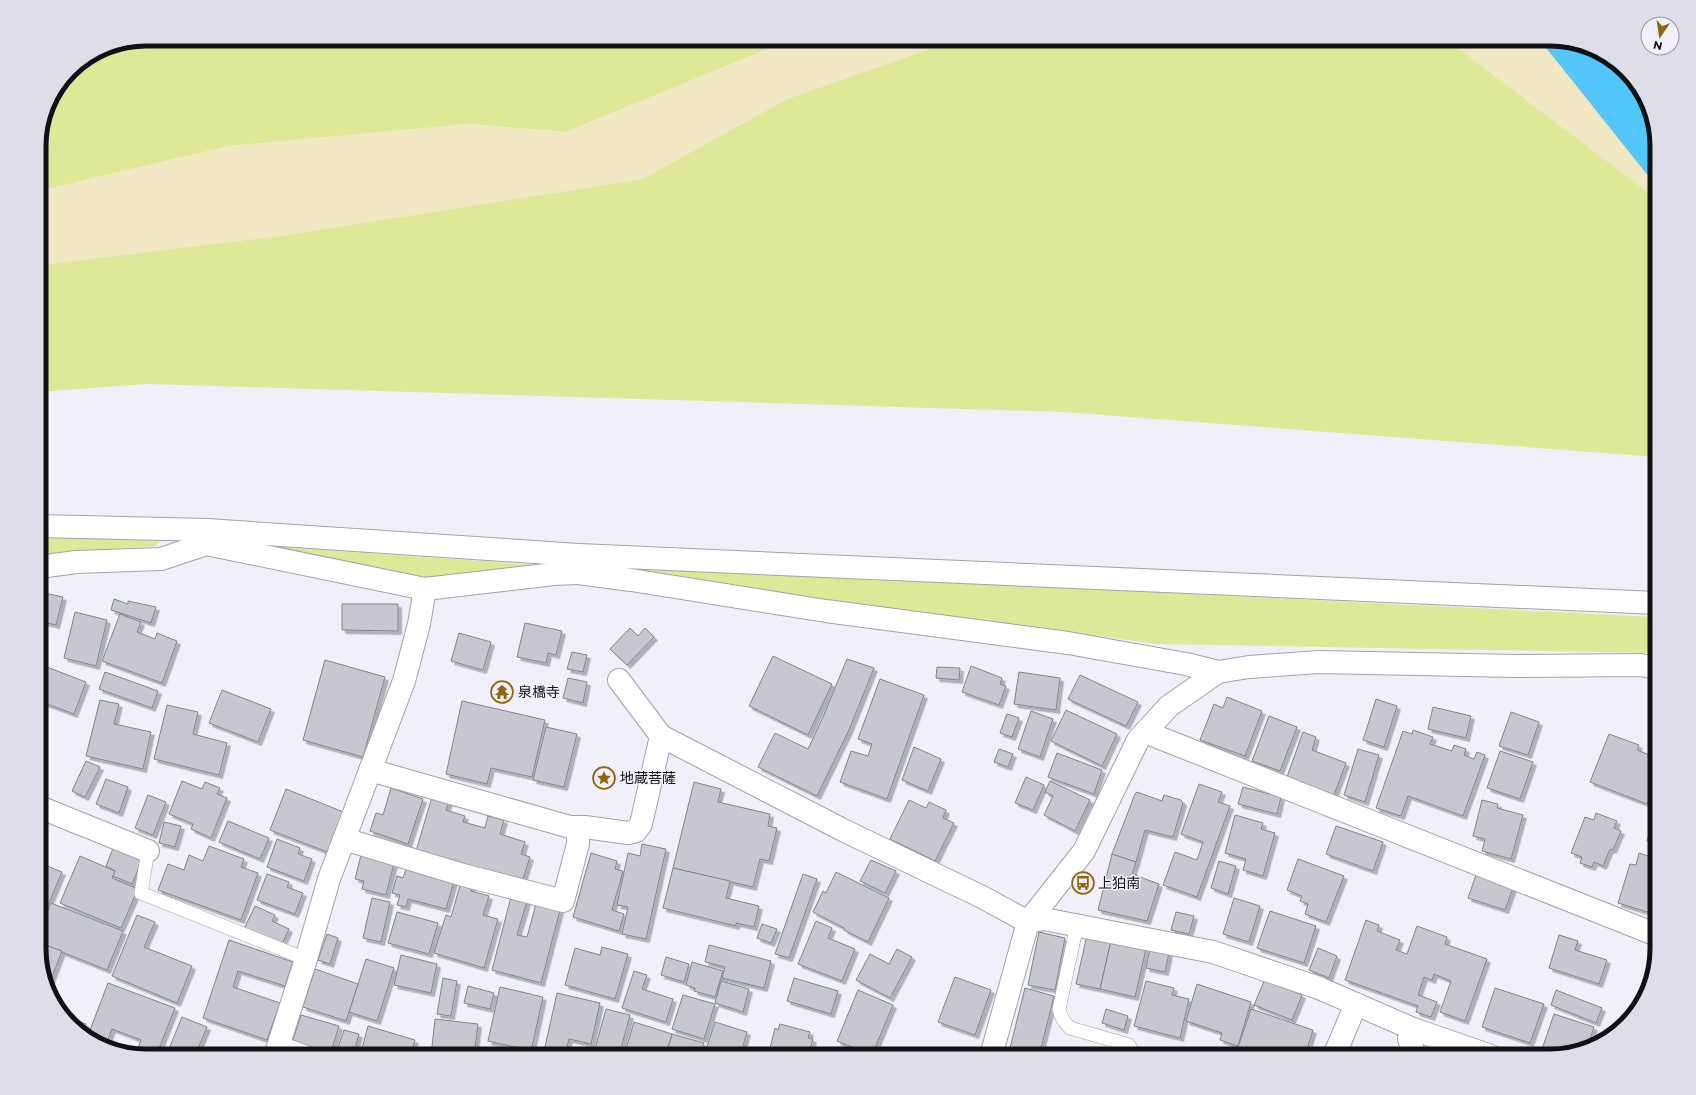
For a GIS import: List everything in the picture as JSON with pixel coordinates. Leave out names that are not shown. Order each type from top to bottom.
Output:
[{"type":"street","points":[[46,526],[579,564],[1650,603]]},
{"type":"street","points":[[46,566],[76,562],[161,559],[207,537],[425,589],[554,574],[579,564],[624,579],[826,611],[1068,643],[1186,664],[1218,672],[1249,667],[1319,662],[1515,666],[1650,666]]},
{"type":"street","points":[[278,1049],[306,960],[329,879],[404,681],[419,624],[425,589]]},
{"type":"street","points":[[993,1049],[1028,922],[1084,851],[1134,748],[1145,732],[1169,706],[1218,672]]},
{"type":"street","points":[[619,680],[661,736],[843,830],[982,897],[1028,922],[1044,919],[1213,952],[1312,985],[1413,1029],[1470,1049]]},
{"type":"street","points":[[1145,732],[1650,932]]},
{"type":"street","points":[[370,770],[570,826],[628,833],[636,831],[641,824],[661,736]]},
{"type":"street","points":[[46,810],[148,851]]},
{"type":"street","points":[[344,838],[463,875],[563,901],[578,844],[578,827]]},
{"type":"street","points":[[1337,1049],[1356,1004]]},
{"type":"street","points":[[1413,1029],[1409,1039],[1413,1049]]},
{"type":"lane","points":[[148,851],[141,894],[306,960]]},
{"type":"lane","points":[[1077,925],[1059,1009],[1060,1015],[1063,1021],[1070,1028],[1129,1045],[1131,1049]]},
{"type":"green space","points":[[146,46],[775,46],[566,132],[469,124],[229,146],[46,189],[46,140],[49,120],[59,96],[75,75],[85,67],[102,56],[127,48]]},
{"type":"green space","points":[[937,46],[1455,46],[1650,194],[1650,456],[1063,412],[146,384],[46,391],[46,264],[279,236],[642,179],[787,99]]},
{"type":"green space","points":[[73,537],[160,541],[156,546],[73,552],[46,557],[46,539]]},
{"type":"green space","points":[[237,544],[538,565],[424,578]]},
{"type":"green space","points":[[618,566],[1650,617],[1650,653],[1157,644],[651,576]]},
{"type":"sand","points":[[775,46],[937,46],[787,99],[642,179],[279,236],[46,264],[46,189],[229,146],[469,124],[566,132]]},
{"type":"sand","points":[[1455,46],[1545,46],[1650,178],[1650,194]]},
{"type":"water","points":[[1545,46],[1569,48],[1594,56],[1616,71],[1625,80],[1640,102],[1645,114],[1650,140],[1650,178]]},
{"type":"building","points":[[46,593],[63,597],[56,625],[46,623]]},
{"type":"building","points":[[114,599],[128,604],[128,601],[156,607],[151,623],[111,610]]},
{"type":"building","points":[[342,604],[398,604],[398,631],[342,630]]},
{"type":"building","points":[[75,612],[107,620],[96,666],[64,658]]},
{"type":"building","points":[[120,614],[141,622],[137,632],[155,639],[157,633],[177,641],[162,683],[102,661]]},
{"type":"building","points":[[525,623],[562,631],[556,655],[548,653],[546,663],[517,657]]},
{"type":"building","points":[[630,628],[638,636],[645,628],[654,637],[627,665],[610,649]]},
{"type":"building","points":[[459,633],[491,642],[483,670],[451,661]]},
{"type":"building","points":[[572,652],[587,655],[583,672],[567,669]]},
{"type":"building","points":[[773,656],[832,684],[808,735],[749,706]]},
{"type":"building","points":[[847,659],[874,668],[849,730],[817,796],[758,767],[775,733],[808,749]]},
{"type":"building","points":[[325,660],[385,677],[363,757],[303,740]]},
{"type":"building","points":[[971,666],[1002,678],[1000,684],[1006,686],[999,705],[962,692]]},
{"type":"building","points":[[46,667],[86,682],[74,714],[46,704]]},
{"type":"building","points":[[937,667],[960,668],[959,680],[936,678]]},
{"type":"building","points":[[105,672],[158,691],[152,708],[99,689]]},
{"type":"building","points":[[1019,672],[1060,678],[1056,710],[1014,704]]},
{"type":"building","points":[[1080,675],[1138,702],[1126,726],[1068,699]]},
{"type":"building","points":[[568,678],[587,682],[583,703],[563,698]]},
{"type":"building","points":[[880,679],[924,695],[887,799],[840,782],[851,751],[868,756],[872,744],[858,739]]},
{"type":"building","points":[[222,690],[271,709],[258,742],[209,723]]},
{"type":"building","points":[[1227,697],[1262,711],[1245,756],[1200,740],[1214,704],[1223,708]]},
{"type":"building","points":[[1376,699],[1397,706],[1384,747],[1363,740]]},
{"type":"building","points":[[100,700],[119,704],[114,724],[151,732],[143,769],[86,756]]},
{"type":"building","points":[[462,701],[545,720],[532,777],[491,768],[487,784],[446,774]]},
{"type":"building","points":[[167,705],[198,712],[193,734],[227,743],[219,775],[154,759]]},
{"type":"building","points":[[1433,707],[1471,716],[1466,738],[1428,729]]},
{"type":"building","points":[[1066,710],[1117,734],[1102,766],[1051,741]]},
{"type":"building","points":[[1031,711],[1053,719],[1040,757],[1018,749]]},
{"type":"building","points":[[1511,712],[1539,722],[1528,755],[1499,746]]},
{"type":"building","points":[[1007,714],[1019,718],[1012,737],[1000,733]]},
{"type":"building","points":[[1269,716],[1297,727],[1280,771],[1252,761]]},
{"type":"building","points":[[546,727],[577,734],[564,787],[533,780]]},
{"type":"building","points":[[1413,730],[1433,737],[1430,744],[1452,751],[1454,745],[1466,749],[1464,755],[1474,759],[1477,752],[1485,755],[1463,816],[1408,796],[1401,816],[1376,808],[1403,731],[1412,734]]},
{"type":"building","points":[[1303,732],[1316,737],[1312,750],[1346,763],[1334,795],[1287,777]]},
{"type":"building","points":[[1609,734],[1639,745],[1637,750],[1650,755],[1650,796],[1647,804],[1590,782]]},
{"type":"building","points":[[914,747],[941,759],[928,791],[902,780]]},
{"type":"building","points":[[999,749],[1013,754],[1008,767],[994,762]]},
{"type":"building","points":[[1358,749],[1379,755],[1365,802],[1344,795]]},
{"type":"building","points":[[1500,751],[1533,762],[1520,799],[1487,788]]},
{"type":"building","points":[[1057,753],[1102,770],[1094,794],[1048,777]]},
{"type":"building","points":[[86,761],[100,767],[85,797],[72,791]]},
{"type":"building","points":[[1026,777],[1044,785],[1033,810],[1015,803]]},
{"type":"building","points":[[106,779],[128,787],[119,813],[96,804]]},
{"type":"building","points":[[182,781],[202,789],[205,782],[220,788],[217,794],[227,798],[211,838],[191,829],[193,824],[169,814]]},
{"type":"building","points":[[1050,781],[1090,800],[1075,831],[1044,815],[1053,796],[1045,792]]},
{"type":"building","points":[[694,782],[721,789],[718,802],[770,814],[768,826],[777,828],[769,861],[760,859],[753,887],[673,868]]},
{"type":"building","points":[[1199,784],[1222,792],[1218,802],[1230,806],[1197,897],[1163,885],[1175,852],[1197,860],[1203,842],[1181,834]]},
{"type":"building","points":[[1243,787],[1281,797],[1277,814],[1238,804]]},
{"type":"building","points":[[391,788],[423,799],[408,844],[370,831],[376,813],[383,815]]},
{"type":"building","points":[[286,789],[346,813],[330,853],[270,830]]},
{"type":"building","points":[[1137,792],[1162,801],[1164,795],[1181,800],[1183,803],[1173,837],[1145,830],[1136,862],[1112,854]]},
{"type":"building","points":[[148,795],[166,802],[153,835],[135,828]]},
{"type":"building","points":[[432,797],[449,802],[446,810],[465,816],[463,822],[485,828],[488,816],[504,820],[500,834],[525,842],[521,854],[530,857],[522,882],[416,851]]},
{"type":"building","points":[[909,800],[926,808],[929,802],[946,810],[943,818],[954,823],[935,861],[890,839]]},
{"type":"building","points":[[1482,800],[1498,804],[1497,808],[1523,815],[1511,859],[1482,851],[1485,839],[1473,836]]},
{"type":"building","points":[[1596,813],[1617,821],[1614,828],[1621,831],[1613,850],[1610,849],[1603,866],[1594,862],[1592,867],[1580,863],[1582,857],[1571,853],[1585,817],[1594,820]]},
{"type":"building","points":[[1235,815],[1263,823],[1261,829],[1275,833],[1263,876],[1243,870],[1246,859],[1225,853]]},
{"type":"building","points":[[228,821],[269,838],[260,859],[219,842]]},
{"type":"building","points":[[164,822],[181,826],[175,847],[159,843]]},
{"type":"building","points":[[1336,826],[1383,842],[1373,871],[1326,854]]},
{"type":"building","points":[[1650,831],[1650,842],[1647,841]]},
{"type":"building","points":[[277,839],[300,848],[298,854],[312,859],[304,881],[267,867]]},
{"type":"building","points":[[642,844],[666,849],[646,939],[622,934],[628,907],[617,905],[628,853],[640,856]]},
{"type":"building","points":[[114,846],[143,858],[132,884],[113,876],[115,871],[106,866]]},
{"type":"building","points":[[209,846],[244,859],[241,867],[258,873],[241,920],[158,890],[168,864],[184,870],[189,855],[203,861]]},
{"type":"building","points":[[591,853],[617,861],[615,869],[623,871],[612,910],[624,914],[619,931],[573,917]]},
{"type":"building","points":[[1639,853],[1650,857],[1650,913],[1618,903],[1630,864],[1636,865]]},
{"type":"building","points":[[1112,854],[1136,862],[1132,874],[1159,884],[1147,921],[1098,910]]},
{"type":"building","points":[[361,855],[394,863],[386,895],[362,889],[364,881],[355,879]]},
{"type":"building","points":[[80,856],[115,871],[112,878],[138,889],[121,928],[60,903]]},
{"type":"building","points":[[1298,859],[1344,876],[1326,922],[1305,914],[1308,904],[1300,901],[1302,896],[1287,890]]},
{"type":"building","points":[[871,860],[896,871],[885,893],[860,881]]},
{"type":"building","points":[[1219,861],[1236,866],[1228,894],[1211,888]]},
{"type":"building","points":[[46,865],[62,872],[46,910]]},
{"type":"building","points":[[407,867],[454,881],[446,909],[408,899],[406,907],[397,905],[400,895],[392,893],[397,876],[403,878]]},
{"type":"building","points":[[673,868],[730,881],[726,898],[759,906],[754,927],[736,923],[736,926],[663,908]]},
{"type":"building","points":[[836,872],[889,898],[868,942],[813,912],[823,891],[826,893]]},
{"type":"building","points":[[267,874],[289,882],[287,887],[303,893],[295,914],[257,900]]},
{"type":"building","points":[[803,874],[817,879],[789,958],[775,954]]},
{"type":"building","points":[[1476,875],[1513,888],[1505,910],[1468,898]]},
{"type":"building","points":[[461,882],[472,886],[471,891],[489,896],[483,915],[498,919],[484,968],[434,953],[446,915],[451,917]]},
{"type":"building","points":[[511,897],[527,901],[517,935],[527,937],[536,904],[560,910],[541,983],[492,970]]},
{"type":"building","points":[[372,898],[390,902],[381,942],[363,938]]},
{"type":"building","points":[[1234,898],[1260,906],[1249,942],[1223,934]]},
{"type":"building","points":[[51,903],[123,931],[107,970],[46,946],[46,915]]},
{"type":"building","points":[[255,906],[275,915],[272,921],[289,929],[281,946],[244,929]]},
{"type":"building","points":[[1270,911],[1316,926],[1304,963],[1257,948]]},
{"type":"building","points":[[397,912],[438,923],[429,954],[388,943]]},
{"type":"building","points":[[1176,912],[1194,916],[1189,934],[1171,930]]},
{"type":"building","points":[[137,915],[155,922],[144,947],[192,966],[177,1003],[112,976]]},
{"type":"building","points":[[1366,920],[1379,925],[1377,931],[1400,940],[1396,950],[1407,954],[1417,926],[1447,937],[1445,944],[1487,959],[1465,1021],[1440,1012],[1451,981],[1434,974],[1432,980],[1424,977],[1418,995],[1437,1002],[1431,1017],[1416,1012],[1418,1006],[1345,980]]},
{"type":"building","points":[[816,921],[832,928],[828,938],[855,949],[842,981],[798,964]]},
{"type":"building","points":[[762,924],[777,929],[771,943],[757,938]]},
{"type":"building","points":[[1039,932],[1065,938],[1055,990],[1028,985]]},
{"type":"building","points":[[327,934],[338,938],[330,964],[318,960]]},
{"type":"building","points":[[1087,935],[1111,941],[1100,989],[1076,984]]},
{"type":"building","points":[[1559,935],[1578,941],[1575,950],[1607,960],[1599,984],[1549,968]]},
{"type":"building","points":[[229,940],[293,962],[285,986],[238,971],[233,987],[280,1003],[267,1040],[203,1018]]},
{"type":"building","points":[[1111,941],[1146,949],[1135,997],[1100,989]]},
{"type":"building","points":[[46,945],[62,951],[51,980],[46,955]]},
{"type":"building","points":[[709,945],[771,961],[764,988],[722,978],[725,967],[705,962]]},
{"type":"building","points":[[602,947],[628,954],[615,999],[565,985],[575,948],[600,955]]},
{"type":"building","points":[[1150,948],[1169,953],[1165,972],[1146,968]]},
{"type":"building","points":[[1318,948],[1337,956],[1329,978],[1309,970]]},
{"type":"building","points":[[897,949],[912,957],[890,998],[856,980],[870,954],[889,964]]},
{"type":"building","points":[[401,955],[437,964],[431,993],[394,985]]},
{"type":"building","points":[[666,957],[689,964],[684,982],[661,975]]},
{"type":"building","points":[[366,959],[394,968],[377,1021],[349,1012]]},
{"type":"building","points":[[692,962],[723,971],[715,997],[694,991],[695,988],[686,985]]},
{"type":"building","points":[[315,969],[358,984],[346,1021],[303,1007]]},
{"type":"building","points":[[634,971],[647,975],[642,989],[673,999],[666,1022],[622,1008]]},
{"type":"building","points":[[955,977],[991,990],[975,1035],[938,1022]]},
{"type":"building","points":[[443,978],[457,981],[451,1016],[437,1014]]},
{"type":"building","points":[[794,978],[838,991],[831,1014],[787,1001]]},
{"type":"building","points":[[1265,979],[1302,995],[1292,1020],[1254,1005]]},
{"type":"building","points":[[721,981],[749,989],[743,1012],[715,1003]]},
{"type":"building","points":[[1146,981],[1174,988],[1172,995],[1189,999],[1180,1038],[1134,1026]]},
{"type":"building","points":[[108,983],[175,1008],[159,1049],[138,1048],[141,1040],[112,1029],[107,1041],[90,1031]]},
{"type":"building","points":[[1197,984],[1251,1002],[1238,1046],[1220,1040],[1222,1033],[1186,1021]]},
{"type":"building","points":[[468,986],[494,993],[490,1009],[464,1003]]},
{"type":"building","points":[[500,987],[543,997],[532,1049],[519,1049],[488,1041]]},
{"type":"building","points":[[1025,988],[1054,996],[1041,1049],[1010,1049]]},
{"type":"building","points":[[1495,988],[1544,1004],[1530,1043],[1482,1027]]},
{"type":"building","points":[[858,990],[893,1005],[875,1049],[857,1049],[837,1041]]},
{"type":"building","points":[[1556,990],[1602,1008],[1596,1023],[1551,1005]]},
{"type":"building","points":[[557,993],[600,1003],[591,1044],[569,1039],[567,1049],[545,1049]]},
{"type":"building","points":[[683,995],[715,1004],[704,1039],[672,1029]]},
{"type":"building","points":[[606,1009],[630,1015],[621,1049],[595,1049]]},
{"type":"building","points":[[1106,1009],[1128,1016],[1124,1030],[1102,1023]]},
{"type":"building","points":[[1251,1009],[1313,1030],[1307,1049],[1237,1049]]},
{"type":"building","points":[[1554,1014],[1594,1027],[1590,1040],[1576,1046],[1542,1049]]},
{"type":"building","points":[[301,1015],[339,1026],[332,1049],[311,1049],[292,1043]]},
{"type":"building","points":[[182,1017],[207,1027],[198,1049],[169,1049]]},
{"type":"building","points":[[435,1019],[478,1024],[475,1049],[432,1049]]},
{"type":"building","points":[[76,1020],[86,1024],[85,1027]]},
{"type":"building","points":[[634,1022],[672,1034],[668,1049],[626,1049]]},
{"type":"building","points":[[715,1022],[747,1032],[742,1049],[706,1049]]},
{"type":"building","points":[[780,1024],[810,1032],[808,1038],[813,1039],[810,1049],[770,1049],[775,1028],[778,1030]]},
{"type":"building","points":[[368,1026],[415,1040],[412,1049],[362,1049]]},
{"type":"building","points":[[344,1030],[359,1034],[355,1049],[337,1049]]},
{"type":"building","points":[[672,1034],[704,1043],[702,1049],[668,1049]]},
{"type":"place","name":"泉橋寺","points":[[502,692]]},
{"type":"place","name":"地蔵菩薩","points":[[604,778]]},
{"type":"place","name":"上狛南","points":[[1083,883]]}]
